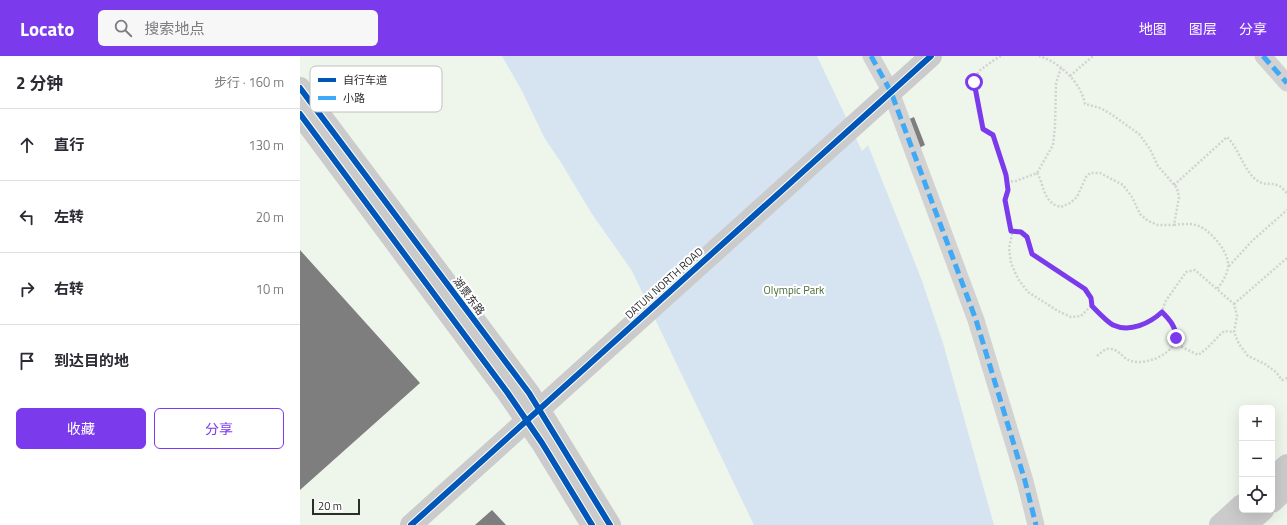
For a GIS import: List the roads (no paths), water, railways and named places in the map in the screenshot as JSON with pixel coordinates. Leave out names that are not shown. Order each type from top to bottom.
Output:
[{"type":"street","points":[[871,56],[891,92],[976,320],[1025,481],[1036,525]]},
{"type":"street","name":"DATUN NORTH ROAD","points":[[411,525],[931,56]]},
{"type":"street","points":[[1263,56],[1287,82]]},
{"type":"street","name":"湖景东路","points":[[300,88],[310,101]]},
{"type":"street","name":"湖景东路","points":[[318,112],[506,361],[533,414],[610,525]]},
{"type":"street","name":"湖景东路","points":[[300,114],[507,392],[533,414],[542,443],[592,525]]},
{"type":"street","points":[[1273,477],[1287,465]]},
{"type":"street","points":[[1275,499],[1287,488]]},
{"type":"street","points":[[1220,525],[1239,508]]},
{"type":"street","points":[[1246,525],[1260,513]]},
{"type":"water","points":[[502,56],[817,56],[862,151],[868,145],[921,278],[943,343],[994,525],[754,525],[632,271],[592,214],[545,139],[522,91]]},
{"type":"park label","name":"Olympic Park","points":[[794,290]]}]
